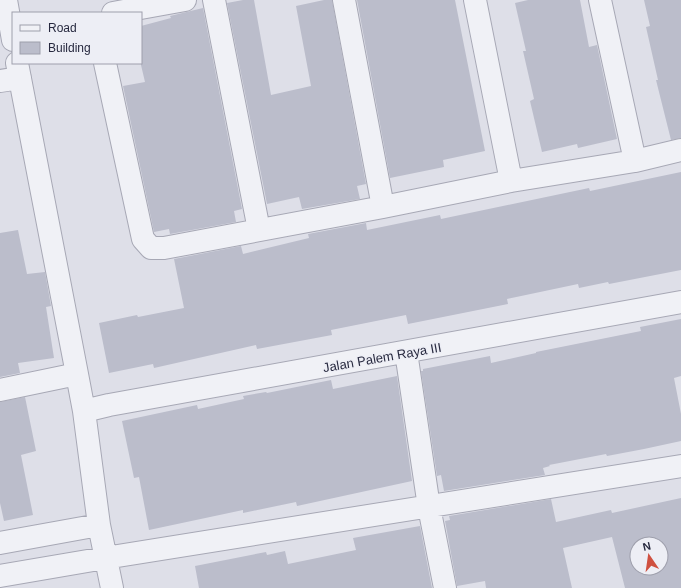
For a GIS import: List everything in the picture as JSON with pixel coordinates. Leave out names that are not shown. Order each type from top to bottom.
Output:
[{"type":"street","points":[[6,0],[12,34]]},
{"type":"street","points":[[119,12],[185,0]]},
{"type":"street","points":[[214,0],[259,230]]},
{"type":"street","points":[[344,0],[383,207]]},
{"type":"street","points":[[475,0],[511,180]]},
{"type":"street","points":[[600,0],[635,161]]},
{"type":"street","points":[[105,64],[143,239],[151,248],[164,248],[383,207],[511,180],[635,161],[681,150]]},
{"type":"street","points":[[12,74],[77,374],[84,411],[99,525],[112,588]]},
{"type":"street","name":"Jalan Palem Raya III","points":[[84,411],[109,405],[681,302]]},
{"type":"street","points":[[406,352],[429,507],[444,588]]},
{"type":"street","points":[[0,390],[77,374]]},
{"type":"street","points":[[0,576],[681,466]]},
{"type":"street","points":[[0,543],[99,525]]},
{"type":"building","points":[[243,0],[254,0],[271,95],[311,86],[296,6],[324,0],[332,0],[366,184],[357,186],[360,199],[302,209],[299,197],[267,204],[227,3]]},
{"type":"building","points":[[357,0],[455,0],[485,151],[443,160],[444,167],[390,178]]},
{"type":"building","points":[[528,0],[580,0],[589,47],[597,45],[617,139],[578,148],[577,144],[542,152],[530,101],[534,99],[523,51],[526,51],[515,3]]},
{"type":"building","points":[[644,0],[681,0],[681,138],[671,140],[656,80],[658,80],[646,27],[650,26]]},
{"type":"building","points":[[203,8],[242,209],[234,211],[236,222],[170,234],[169,229],[154,232],[123,86],[145,82],[141,65],[142,26],[171,18],[170,16]]},
{"type":"building","points":[[681,172],[681,270],[609,284],[608,282],[579,288],[578,284],[507,299],[508,304],[408,324],[406,315],[331,330],[332,335],[257,349],[256,345],[154,368],[153,364],[109,373],[99,323],[137,315],[138,317],[184,308],[174,259],[241,246],[243,254],[309,238],[308,234],[366,223],[367,230],[440,215],[441,219],[589,188],[590,191]]},
{"type":"building","points":[[18,230],[27,274],[45,272],[51,306],[46,307],[54,358],[18,363],[20,373],[0,377],[0,233]]},
{"type":"building","points":[[681,319],[681,376],[674,378],[681,414],[681,441],[607,456],[606,454],[549,465],[550,466],[543,468],[545,475],[444,491],[441,475],[437,476],[421,371],[423,371],[423,369],[490,356],[491,363],[536,352],[641,331],[640,327]]},
{"type":"building","points":[[397,376],[412,481],[297,506],[296,502],[243,513],[243,510],[149,530],[139,477],[134,478],[122,421],[197,405],[198,409],[244,399],[243,396],[267,393],[331,380],[333,389]]},
{"type":"building","points":[[25,397],[36,451],[21,455],[33,515],[4,521],[0,503],[0,402]]},
{"type":"building","points":[[681,498],[681,588],[625,588],[612,537],[563,548],[572,588],[486,588],[485,581],[457,586],[445,521],[450,520],[449,516],[551,499],[556,522],[611,510],[612,513]]},
{"type":"building","points":[[420,526],[432,588],[199,588],[195,566],[266,552],[267,555],[285,551],[288,564],[356,550],[353,538]]}]
